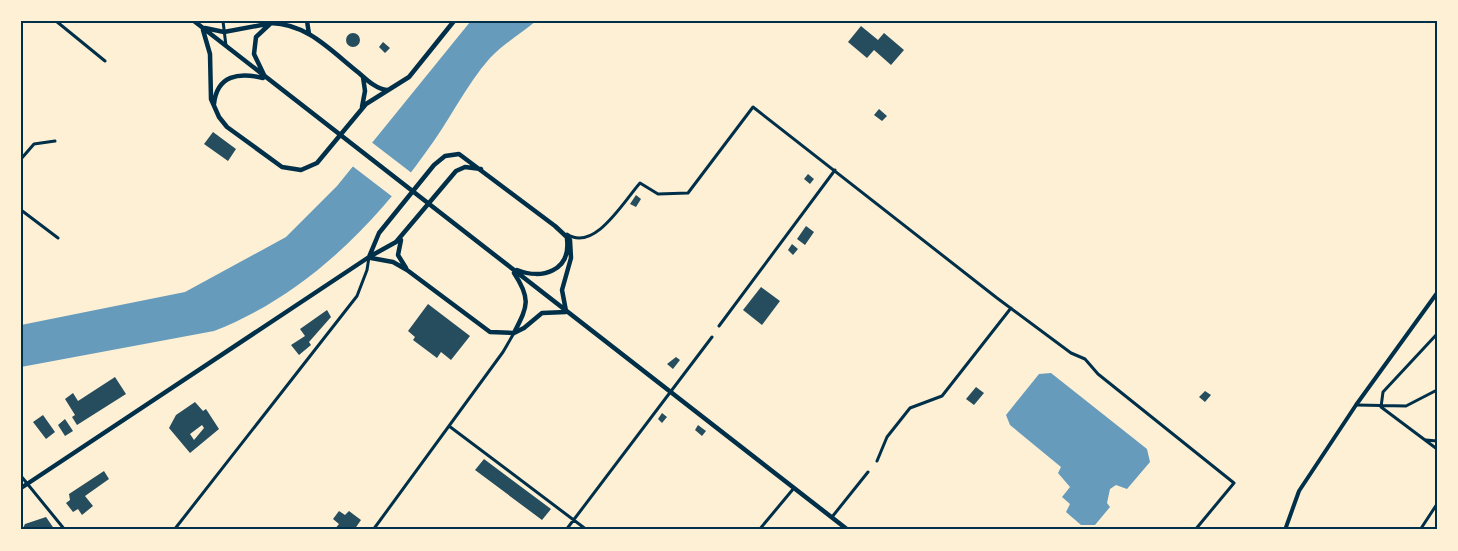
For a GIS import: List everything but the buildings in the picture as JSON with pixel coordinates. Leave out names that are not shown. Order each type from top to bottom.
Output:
[{"type":"main road","points":[[194,21],[848,530]]},
{"type":"main road","points":[[307,21],[309,34]]},
{"type":"main road","points":[[202,28],[209,46],[211,99],[215,109],[227,127],[282,167],[293,170],[308,169],[317,163],[358,113],[377,96],[390,90],[417,68],[454,21]]},
{"type":"main road","points":[[202,28],[224,32],[274,22],[294,25],[309,34],[378,88],[390,90]]},
{"type":"main road","points":[[267,80],[254,54],[254,45],[260,30],[274,22]]},
{"type":"main road","points":[[215,109],[219,87],[232,75],[247,74],[267,80]]},
{"type":"main road","points":[[358,113],[365,99],[363,77]]},
{"type":"main road","points":[[369,258],[379,233],[434,165],[445,156],[459,154],[565,233],[572,251],[562,290],[567,312]]},
{"type":"main road","points":[[21,488],[369,258],[389,248],[402,236],[452,174],[465,167],[481,169]]},
{"type":"main road","points":[[511,268],[535,275],[555,271],[567,254],[565,233]]},
{"type":"main road","points":[[402,236],[399,255],[407,270]]},
{"type":"main road","points":[[369,258],[393,262],[407,270],[484,328],[501,334],[513,333],[525,328],[542,313],[567,312]]},
{"type":"main road","points":[[511,268],[527,299],[524,315],[513,333]]},
{"type":"street","points":[[56,21],[105,61]]},
{"type":"street","points":[[223,21],[226,47]]},
{"type":"street","points":[[565,233],[578,240],[596,235],[639,183],[658,194],[688,193],[753,107],[1071,354],[1085,359],[1098,374],[1196,450],[1234,483],[1195,530]]},
{"type":"street","points":[[21,159],[34,144],[56,141]]},
{"type":"street","points":[[719,326],[835,170]]},
{"type":"street","points":[[21,210],[58,238]]},
{"type":"street","points":[[174,530],[357,296],[369,258]]},
{"type":"street","points":[[1285,530],[1299,491],[1356,405],[1437,292]]},
{"type":"street","points":[[877,461],[887,437],[910,408],[942,396],[1011,308]]},
{"type":"street","points":[[376,529],[504,350],[513,333]]},
{"type":"street","points":[[1381,407],[1383,392],[1437,334]]},
{"type":"street","points":[[566,530],[712,337]]},
{"type":"street","points":[[1356,405],[1406,406],[1437,390]]},
{"type":"street","points":[[1381,407],[1437,449]]},
{"type":"street","points":[[449,426],[586,530]]},
{"type":"street","points":[[1425,439],[1437,441]]},
{"type":"street","points":[[832,518],[868,472]]},
{"type":"street","points":[[21,476],[64,530]]},
{"type":"street","points":[[759,530],[794,488]]},
{"type":"street","points":[[1420,530],[1437,504]]},
{"type":"water","points":[[536,21],[490,58],[405,180],[358,233],[306,279],[277,299],[246,317],[214,331],[21,367],[21,325],[185,292],[286,237],[337,186],[470,22]]},
{"type":"water","points":[[1051,373],[1147,449],[1150,462],[1127,489],[1116,485],[1110,489],[1107,503],[1110,507],[1095,525],[1081,525],[1066,512],[1070,504],[1062,497],[1070,487],[1058,473],[1061,467],[1010,425],[1006,415],[1039,374]]},
{"type":"pier","points":[[370,141],[413,174],[394,198],[351,165]]}]
